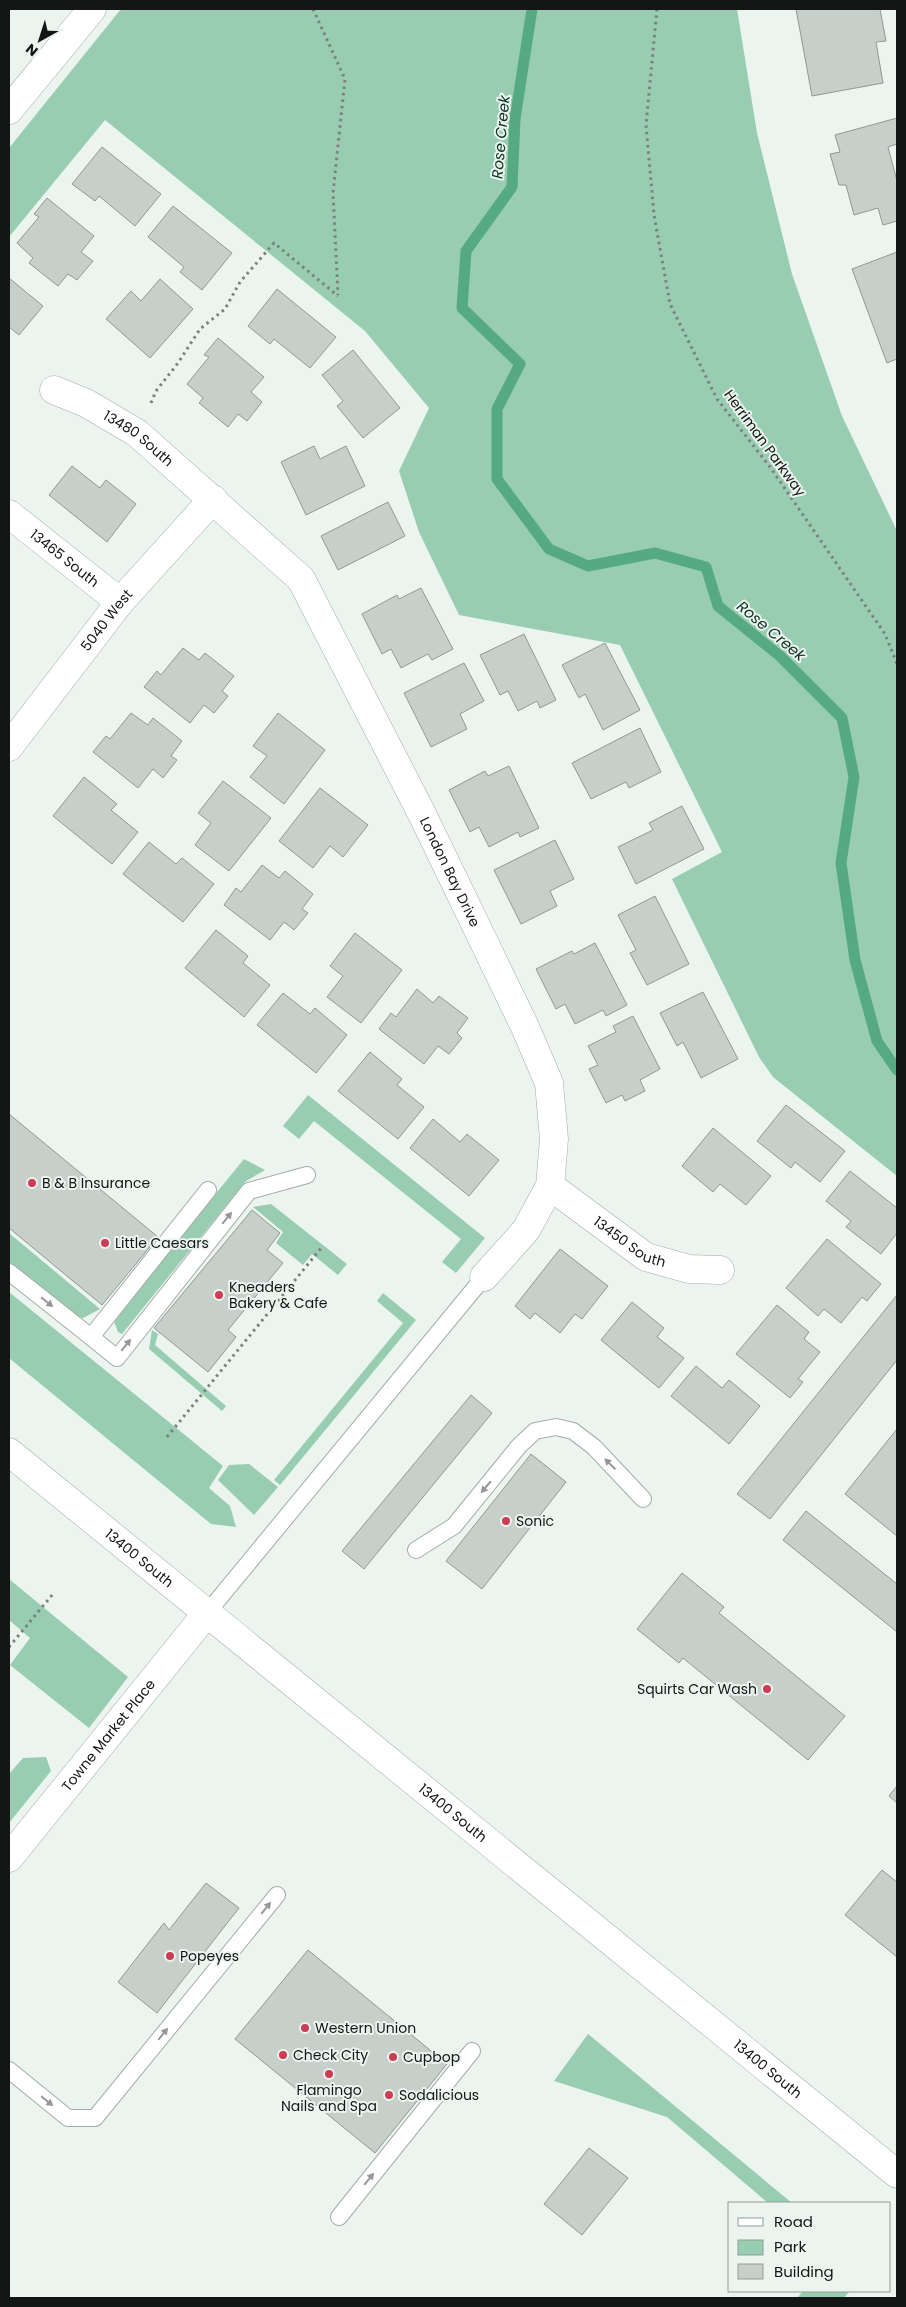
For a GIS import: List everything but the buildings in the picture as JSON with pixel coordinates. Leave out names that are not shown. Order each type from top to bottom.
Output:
[{"type":"street","points":[[9,110],[92,9]]},
{"type":"street","name":"13480 South","points":[[54,390],[86,403],[137,433],[212,499]]},
{"type":"street","name":"5040 West","points":[[9,747],[120,602],[212,499]]},
{"type":"street","name":"London Bay Drive","points":[[212,499],[301,579],[422,814],[525,1027],[549,1083],[554,1139],[550,1186],[526,1230],[484,1277]]},
{"type":"street","name":"13465 South","points":[[9,514],[120,602]]},
{"type":"street","name":"13450 South","points":[[550,1186],[646,1257],[689,1269],[720,1270]]},
{"type":"street","name":"13400 South","points":[[9,1452],[897,2174]]},
{"type":"street","name":"Towne Market Place","points":[[9,1858],[207,1613]]},
{"type":"lane","points":[[9,1272],[116,1358],[250,1191],[308,1175]]},
{"type":"lane","points":[[91,1337],[208,1190]]},
{"type":"lane","points":[[207,1613],[484,1277]]},
{"type":"lane","points":[[416,1550],[454,1526],[519,1446],[535,1430],[556,1427],[573,1431],[594,1447],[643,1499]]},
{"type":"lane","points":[[9,2070],[68,2118],[95,2118],[277,1895]]},
{"type":"lane","points":[[339,2217],[472,2051]]},
{"type":"path","points":[[137,433],[156,391],[178,363],[200,328],[225,309],[240,282],[274,243],[338,296],[333,193],[345,79],[313,9]]},
{"type":"path","name":"Herriman Parkway","points":[[657,9],[646,125],[654,214],[670,304],[717,399],[770,467],[886,634],[897,664]]},
{"type":"path","points":[[167,1437],[322,1247]]},
{"type":"path","points":[[9,1647],[53,1594]]},
{"type":"green space","points":[[121,9],[737,9],[757,133],[792,274],[842,416],[897,531],[897,1176],[773,1077],[759,1057],[672,879],[722,852],[620,645],[459,615],[419,532],[399,471],[429,408],[365,331],[105,120],[9,237],[9,148]]},
{"type":"green space","points":[[308,1095],[485,1238],[456,1273],[442,1262],[461,1239],[314,1121],[299,1139],[283,1126]]},
{"type":"green space","points":[[244,1159],[265,1170],[246,1181],[122,1334],[118,1332],[113,1319]]},
{"type":"green space","points":[[271,1204],[347,1264],[338,1275],[312,1254],[303,1265],[276,1243],[283,1232],[253,1207]]},
{"type":"green space","points":[[9,1233],[100,1309],[83,1318],[63,1311],[9,1267]]},
{"type":"green space","points":[[9,1292],[223,1466],[209,1488],[230,1506],[236,1527],[211,1524],[9,1358]]},
{"type":"green space","points":[[383,1293],[416,1320],[280,1485],[274,1480],[403,1323],[377,1301]]},
{"type":"green space","points":[[152,1330],[158,1334],[155,1345],[226,1406],[222,1411],[149,1349]]},
{"type":"green space","points":[[249,1464],[278,1487],[254,1515],[218,1480],[229,1465]]},
{"type":"green space","points":[[9,1579],[128,1677],[89,1728],[10,1665],[30,1638],[9,1620]]},
{"type":"green space","points":[[46,1757],[51,1771],[9,1823],[9,1774],[23,1758]]},
{"type":"green space","points":[[588,2034],[791,2202],[767,2202],[667,2117],[554,2081]]},
{"type":"green space","points":[[802,2292],[849,2292],[844,2298],[797,2298]]},
{"type":"waterway","name":"Rose Creek","points":[[532,9],[515,119],[512,187],[466,251],[462,308],[520,364],[497,409],[497,479],[549,549],[588,566],[655,553],[706,567],[718,606],[780,656],[842,718],[854,777],[841,863],[855,960],[877,1041],[897,1070]]},
{"type":"place","name":"B & B Insurance","points":[[32,1183]]},
{"type":"place","name":"Little Caesars","points":[[105,1243]]},
{"type":"place","name":"Kneaders Bakery & Cafe","points":[[219,1295]]},
{"type":"place","name":"Sonic","points":[[506,1521]]},
{"type":"place","name":"Squirts Car Wash","points":[[767,1689]]},
{"type":"place","name":"Popeyes","points":[[170,1956]]},
{"type":"place","name":"Western Union","points":[[305,2028]]},
{"type":"place","name":"Check City","points":[[283,2055]]},
{"type":"place","name":"Cupbop","points":[[393,2057]]},
{"type":"place","name":"Flamingo Nails and Spa","points":[[329,2074]]},
{"type":"place","name":"Sodalicious","points":[[389,2095]]}]
